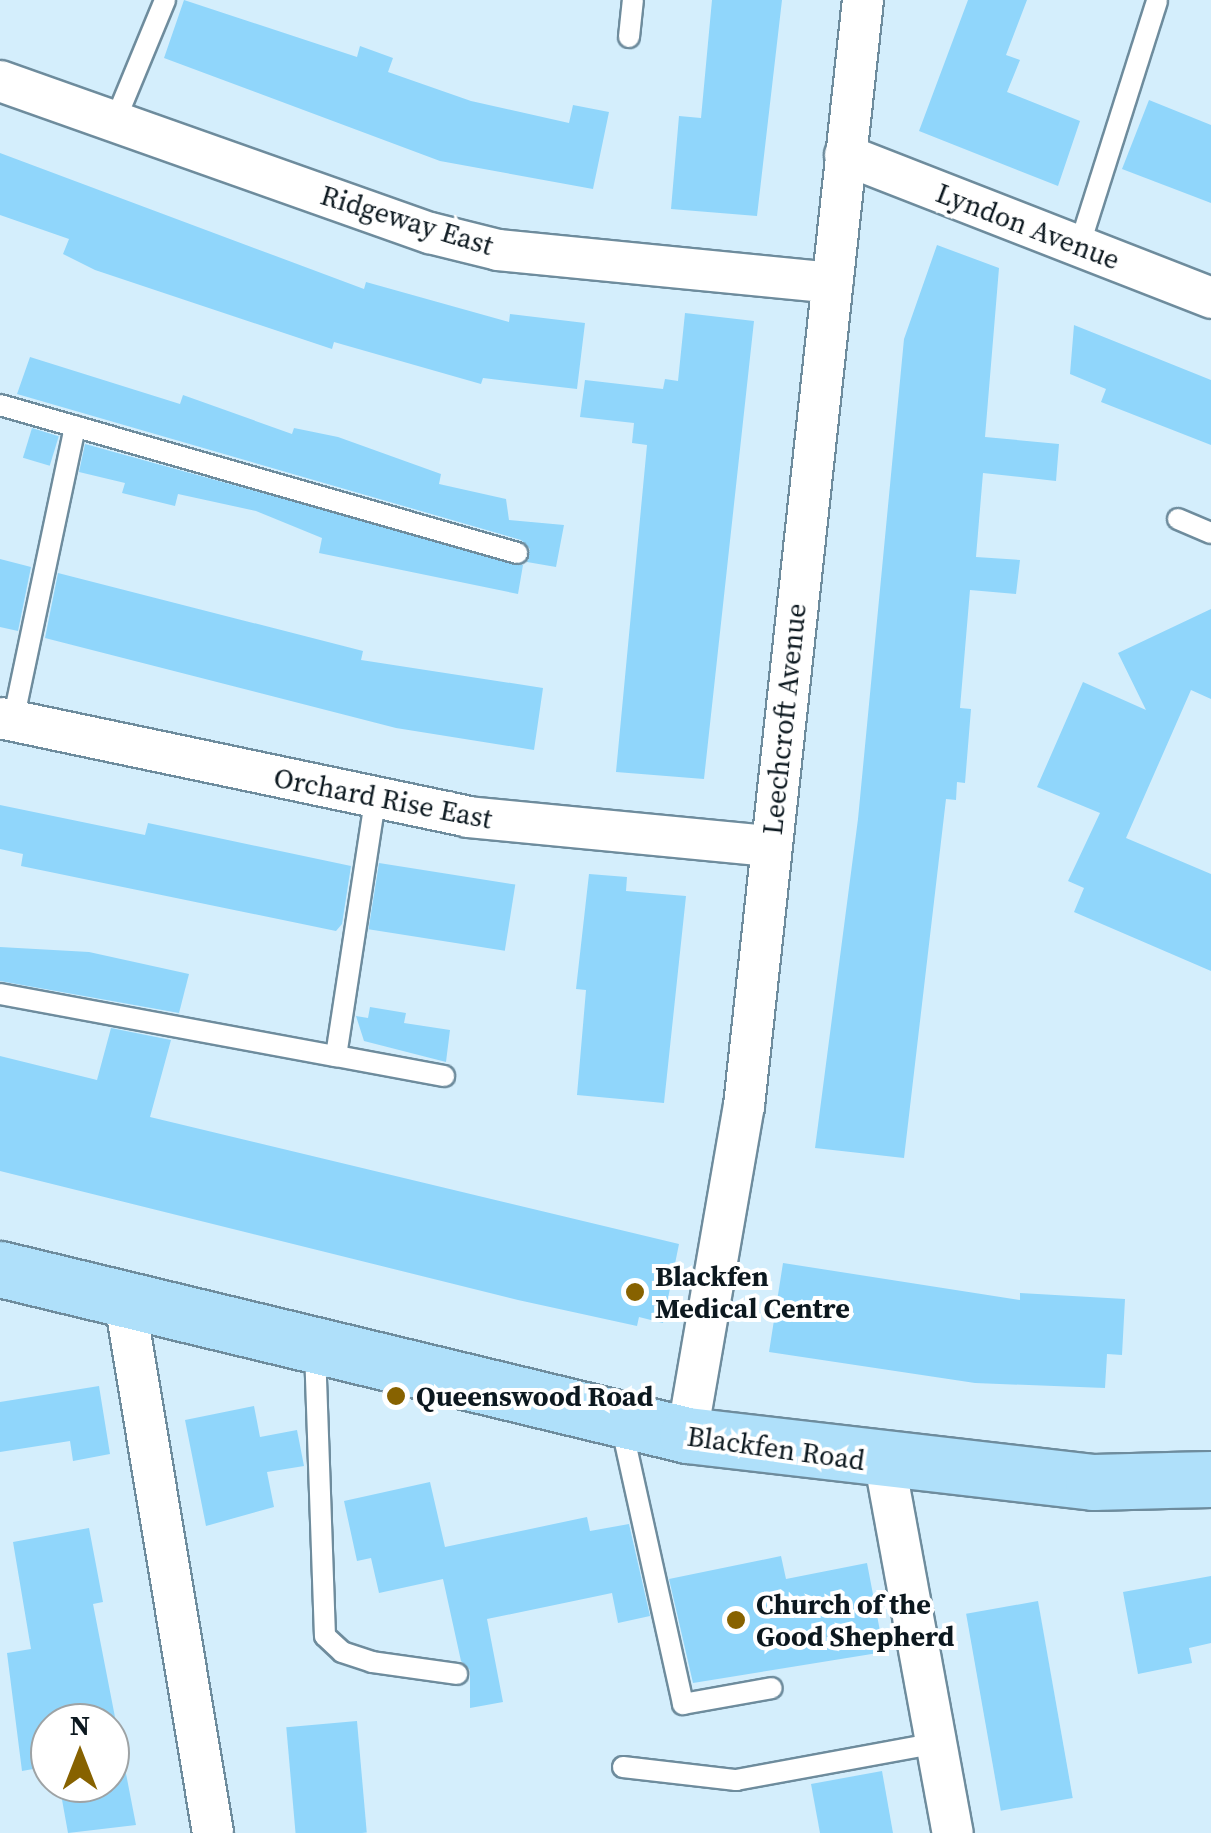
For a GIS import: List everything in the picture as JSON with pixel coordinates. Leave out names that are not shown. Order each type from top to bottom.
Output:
[{"type":"main road","name":"Blackfen Road","points":[[0,1270],[315,1350],[687,1435],[885,1464],[1094,1482],[1211,1479]]},
{"type":"street","name":"Leechcroft Avenue","points":[[687,1435],[744,1106],[863,0]]},
{"type":"street","name":"Ridgeway East","points":[[0,81],[498,250],[832,283]]},
{"type":"street","name":"Lyndon Avenue","points":[[845,155],[1211,298]]},
{"type":"street","name":"Orchard Rise East","points":[[7,719],[468,817],[771,846]]},
{"type":"street","points":[[125,1302],[212,1833]]},
{"type":"street","points":[[885,1464],[954,1833]]},
{"type":"lane","points":[[116,121],[165,0]]},
{"type":"lane","points":[[629,37],[633,0]]},
{"type":"lane","points":[[1080,247],[1158,2]]},
{"type":"lane","points":[[0,405],[517,553]]},
{"type":"lane","points":[[7,719],[74,426]]},
{"type":"lane","points":[[1178,519],[1211,533]]},
{"type":"lane","points":[[336,1056],[376,800]]},
{"type":"lane","points":[[0,994],[444,1076]]},
{"type":"lane","points":[[315,1350],[325,1636],[342,1652],[372,1662],[457,1674]]},
{"type":"lane","points":[[620,1422],[683,1704],[772,1688]]},
{"type":"lane","points":[[623,1767],[736,1780],[937,1743]]},
{"type":"building","points":[[184,0],[357,57],[360,46],[393,58],[388,72],[471,101],[569,123],[573,105],[609,112],[593,189],[440,161],[164,58]]},
{"type":"building","points":[[712,0],[782,0],[757,216],[671,209],[679,116],[701,118]]},
{"type":"building","points":[[968,0],[1027,0],[1006,55],[1020,60],[1007,92],[1080,121],[1058,186],[919,131]]},
{"type":"building","points":[[1149,100],[1211,125],[1211,203],[1122,169]]},
{"type":"building","points":[[0,153],[364,289],[366,282],[509,322],[510,314],[585,323],[577,389],[483,378],[481,384],[334,342],[332,349],[95,270],[63,254],[69,239],[0,215]]},
{"type":"building","points":[[937,245],[999,268],[985,437],[1059,444],[1056,481],[983,473],[976,557],[1020,560],[1016,594],[970,590],[960,708],[971,709],[965,783],[957,782],[956,800],[946,799],[904,1158],[815,1148],[858,819],[904,339]]},
{"type":"building","points":[[685,313],[754,321],[704,779],[616,772],[647,445],[632,443],[634,423],[580,417],[585,380],[663,389],[665,379],[678,381]]},
{"type":"building","points":[[1074,325],[1211,380],[1211,445],[1101,402],[1106,389],[1070,374]]},
{"type":"building","points":[[30,357],[180,404],[183,395],[292,434],[294,428],[338,437],[441,474],[439,484],[506,499],[509,520],[564,525],[556,567],[527,562],[530,549],[521,540],[17,394]]},
{"type":"building","points":[[32,428],[59,436],[50,466],[23,458]]},
{"type":"building","points":[[85,444],[523,565],[518,594],[319,553],[322,538],[256,511],[178,494],[175,506],[122,493],[125,483],[79,472]]},
{"type":"building","points":[[0,559],[31,567],[18,631],[0,627]]},
{"type":"building","points":[[58,573],[363,651],[361,660],[543,688],[534,750],[396,728],[45,638]]},
{"type":"building","points":[[1211,609],[1211,699],[1191,690],[1126,838],[1211,874],[1211,971],[1074,912],[1084,888],[1068,881],[1100,813],[1037,787],[1083,682],[1146,710],[1118,653]]},
{"type":"building","points":[[0,805],[145,835],[148,823],[351,866],[342,924],[336,931],[21,866],[23,854],[0,849]]},
{"type":"building","points":[[379,863],[515,885],[505,951],[369,929]]},
{"type":"building","points":[[589,874],[627,877],[626,891],[686,896],[664,1103],[577,1095],[586,990],[576,989]]},
{"type":"building","points":[[0,947],[89,952],[189,974],[179,1013],[0,981]]},
{"type":"building","points":[[370,1007],[406,1013],[404,1023],[450,1030],[446,1062],[364,1041],[356,1016],[368,1018]]},
{"type":"building","points":[[111,1028],[171,1040],[150,1117],[679,1244],[663,1323],[639,1317],[637,1326],[518,1300],[0,1171],[0,1056],[97,1080]]},
{"type":"building","points":[[783,1263],[1020,1300],[1020,1293],[1125,1299],[1122,1355],[1107,1354],[1105,1388],[975,1383],[769,1352]]},
{"type":"building","points":[[99,1386],[110,1454],[73,1461],[70,1441],[0,1452],[0,1402]]},
{"type":"building","points":[[254,1406],[260,1437],[297,1430],[304,1466],[267,1472],[274,1507],[206,1526],[185,1420]]},
{"type":"building","points":[[430,1482],[445,1547],[587,1517],[590,1531],[629,1524],[650,1616],[618,1623],[612,1593],[487,1619],[503,1702],[470,1708],[470,1670],[461,1661],[443,1579],[379,1593],[371,1558],[357,1561],[344,1501]]},
{"type":"building","points":[[89,1528],[103,1602],[93,1604],[112,1703],[30,1703],[30,1770],[22,1771],[7,1653],[31,1649],[13,1542]]},
{"type":"building","name":"Church of the Good Shepherd","points":[[781,1556],[786,1579],[867,1563],[884,1652],[693,1683],[669,1579]]},
{"type":"building","points":[[1211,1576],[1211,1643],[1189,1648],[1192,1663],[1138,1674],[1123,1592]]},
{"type":"building","points":[[1038,1601],[1073,1798],[1001,1811],[966,1614]]},
{"type":"building","points":[[357,1721],[367,1833],[296,1833],[286,1727]]},
{"type":"building","points":[[882,1771],[893,1833],[820,1833],[811,1784]]},
{"type":"building","points":[[130,1794],[136,1825],[68,1833],[63,1803],[130,1803]]},
{"type":"place","name":"Blackfen Medical Centre","points":[[635,1292]]},
{"type":"place","name":"Queenswood Road","points":[[396,1396]]},
{"type":"place","name":"Church of the Good Shepherd","points":[[736,1620]]}]
